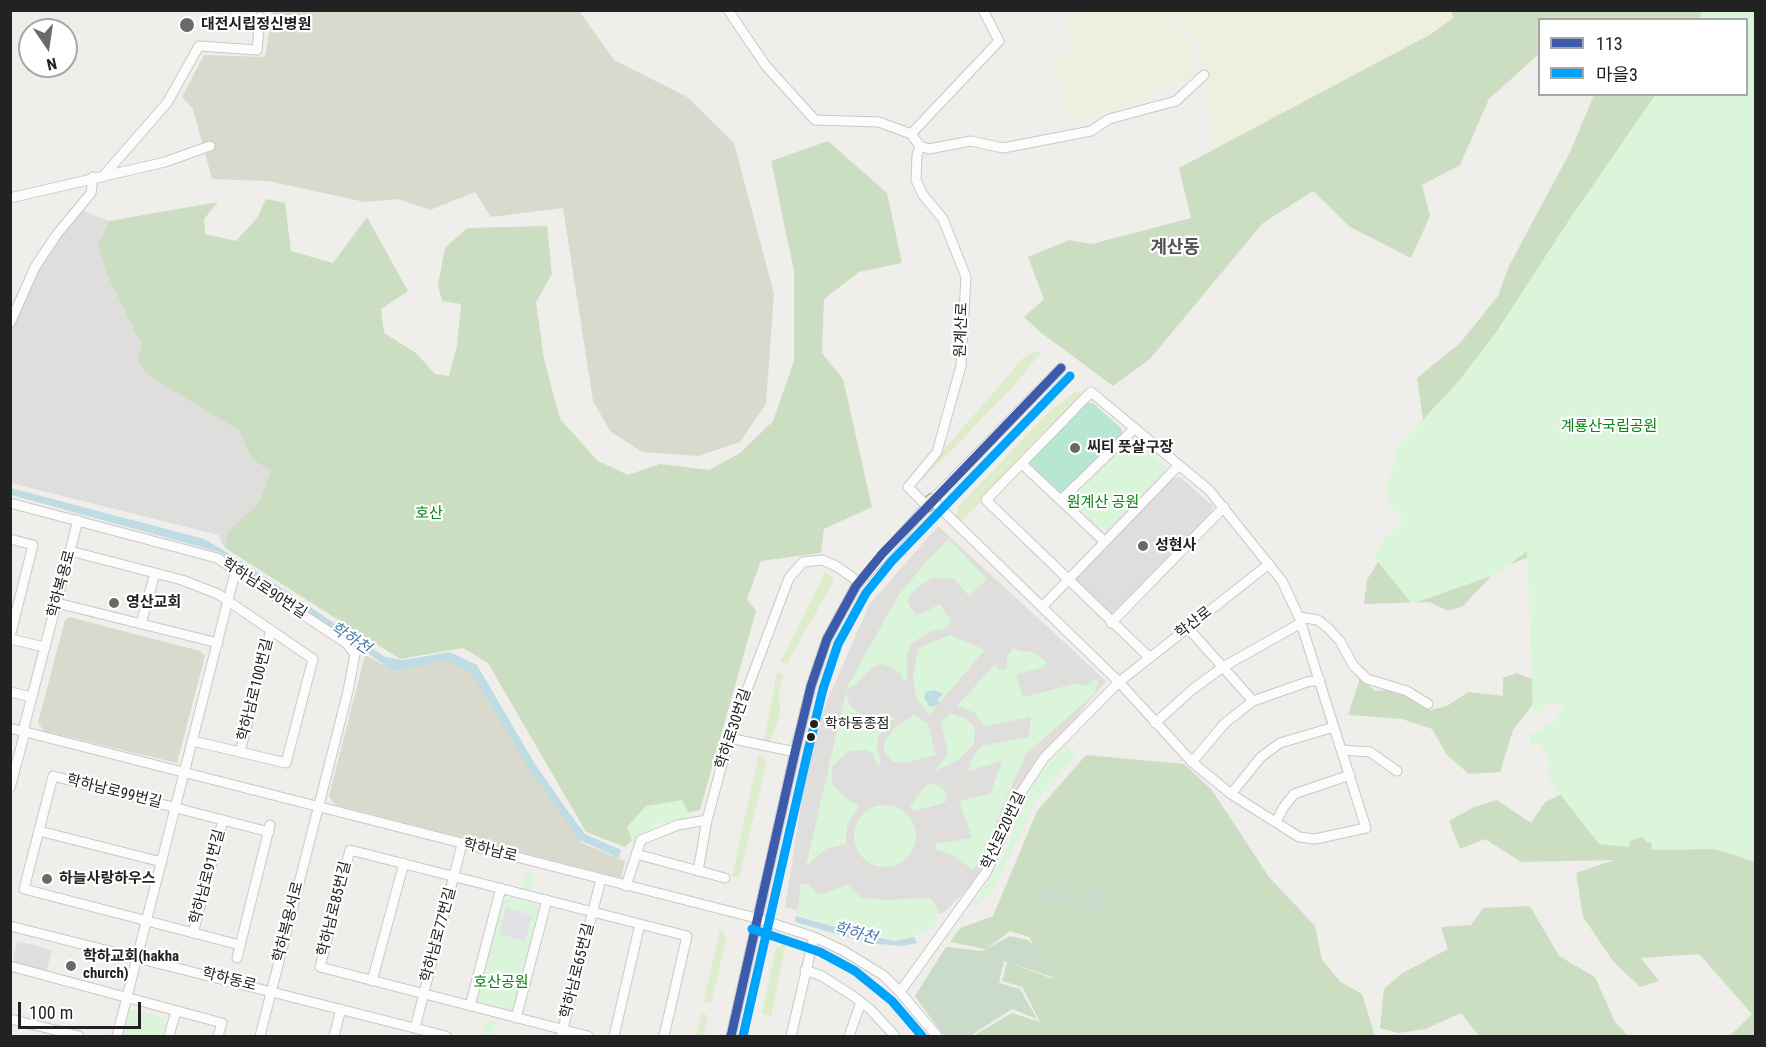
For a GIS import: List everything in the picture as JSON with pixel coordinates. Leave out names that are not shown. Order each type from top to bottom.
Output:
[{"type":"street","points":[[728,10],[766,66],[815,120],[879,122],[911,134],[920,146],[929,149],[971,141],[1003,148],[1091,131],[1109,120],[1176,101],[1204,75]]},
{"type":"street","points":[[911,134],[999,41],[983,10]]},
{"type":"street","points":[[105,174],[167,103],[199,46],[257,50],[260,17]]},
{"type":"street","points":[[10,198],[105,174],[165,162],[210,146]]},
{"type":"street","name":"원계산로","points":[[920,146],[916,155],[916,180],[923,195],[943,219],[966,277],[961,366],[940,441],[931,461],[908,487],[930,503]]},
{"type":"street","points":[[10,323],[35,267],[57,234],[91,193],[93,177]]},
{"type":"street","points":[[731,1036],[795,752],[811,686],[827,639],[859,582],[930,503],[1060,368]]},
{"type":"street","points":[[930,503],[1119,682],[1192,762],[1231,794],[1299,837],[1314,839],[1366,828],[1300,620],[1281,581],[1209,490],[1178,466],[1162,448],[1134,429],[1091,392],[986,500],[1067,581],[1150,658]]},
{"type":"street","points":[[1061,500],[1134,429]]},
{"type":"street","points":[[1022,464],[1105,542]]},
{"type":"street","points":[[1042,607],[1178,466]]},
{"type":"street","name":"학하남로90번길","points":[[10,503],[211,555],[236,569],[346,643],[355,654],[348,691],[318,808]]},
{"type":"street","points":[[1111,622],[1224,507]]},
{"type":"street","name":"학하복용로","points":[[10,788],[31,697],[78,520]]},
{"type":"street","points":[[10,539],[33,545],[10,638],[45,647]]},
{"type":"street","name":"학하남로100번길","points":[[70,551],[182,580],[228,601],[271,630],[240,752],[193,741]]},
{"type":"street","name":"학하로30번길","points":[[698,871],[708,820],[729,738],[781,595],[796,568],[803,562],[822,560],[859,582]]},
{"type":"street","name":"학산로","points":[[1119,682],[1269,564]]},
{"type":"street","points":[[185,773],[236,569]]},
{"type":"street","points":[[141,624],[155,573]]},
{"type":"street","points":[[57,603],[218,643]]},
{"type":"street","points":[[1155,723],[1193,689],[1223,667],[1300,620],[1318,620],[1329,629],[1340,641],[1353,665],[1367,679],[1407,691],[1428,704]]},
{"type":"street","points":[[1188,628],[1253,701]]},
{"type":"street","points":[[240,752],[286,763],[313,659],[271,630]]},
{"type":"street","points":[[1192,762],[1225,723],[1253,701],[1320,680]]},
{"type":"street","name":"학산로20번길","points":[[900,992],[987,871],[1029,777],[1044,758],[1119,682]]},
{"type":"street","points":[[10,692],[31,697]]},
{"type":"street","points":[[1231,794],[1261,757],[1280,743],[1334,727]]},
{"type":"street","name":"학하남로","points":[[10,728],[756,918],[814,937],[862,961],[900,992],[937,1036]]},
{"type":"street","points":[[729,738],[795,752]]},
{"type":"street","points":[[1342,750],[1370,752],[1397,771]]},
{"type":"street","name":"학하남로99번길","points":[[117,1036],[185,773]]},
{"type":"street","points":[[1276,822],[1282,808],[1294,794],[1350,775]]},
{"type":"street","name":"학하남로99번길","points":[[39,831],[53,776],[176,808]]},
{"type":"street","points":[[176,808],[223,820]]},
{"type":"street","name":"학하복용서로","points":[[260,1036],[318,808]]},
{"type":"street","name":"학하남로91번길","points":[[146,921],[193,933],[223,820],[269,828],[237,958]]},
{"type":"street","points":[[627,885],[641,840],[678,825],[708,820]]},
{"type":"street","points":[[146,921],[24,890],[39,831],[162,862]]},
{"type":"street","name":"학하남로77번길","points":[[414,1028],[462,844]]},
{"type":"street","name":"학하남로77번길","points":[[350,850],[547,900]]},
{"type":"street","name":"학하남로85번길","points":[[321,968],[350,850]]},
{"type":"street","points":[[636,854],[725,878]]},
{"type":"street","points":[[372,981],[404,863]]},
{"type":"street","name":"학하남로65번길","points":[[562,1033],[601,879]]},
{"type":"street","points":[[470,1006],[501,888]]},
{"type":"street","points":[[516,1018],[547,900]]},
{"type":"street","name":"학하남로65번길","points":[[547,900],[687,936],[664,1036]]},
{"type":"street","points":[[614,1036],[640,924]]},
{"type":"street","name":"학하동로","points":[[10,926],[446,1036]]},
{"type":"street","points":[[193,933],[240,945]]},
{"type":"street","points":[[790,1036],[814,937]]},
{"type":"street","points":[[10,966],[222,1023],[218,1036]]},
{"type":"street","name":"학하남로77번길","points":[[321,968],[516,1018]]},
{"type":"street","points":[[805,970],[822,976],[861,1002],[895,1036]]},
{"type":"street","points":[[849,1036],[861,1002]]},
{"type":"street","points":[[334,1036],[341,1010]]},
{"type":"street","points":[[169,1036],[176,1011]]},
{"type":"street","name":"학하남로65번길","points":[[516,1018],[562,1033],[588,1036]]},
{"type":"street","points":[[10,1019],[79,1036]]},
{"type":"shaded area","points":[[273,11],[579,11],[614,60],[687,97],[734,143],[774,294],[766,404],[740,442],[698,456],[642,452],[610,431],[593,401],[563,208],[491,217],[475,192],[430,210],[398,199],[365,202],[268,181],[212,179],[193,109],[182,97],[204,55],[265,57]]},
{"type":"shaded area","points":[[79,209],[109,221],[98,245],[107,275],[142,346],[149,376],[238,430],[252,458],[271,471],[259,502],[228,532],[225,548],[218,535],[11,483],[10,332],[39,264]]},
{"type":"shaded area","name":"성현사","points":[[1180,477],[1213,506],[1212,513],[1112,616],[1074,580],[1171,479]]},
{"type":"shaded area","points":[[938,526],[1106,681],[1039,763],[987,871],[943,913],[871,929],[785,907],[806,772],[824,708],[869,605]]},
{"type":"shaded area","points":[[69,617],[200,651],[205,656],[177,763],[44,731],[38,723],[65,620]]},
{"type":"shaded area","points":[[365,655],[397,671],[444,657],[472,672],[582,843],[625,861],[621,878],[335,805],[329,796]]},
{"type":"shaded area","points":[[506,908],[532,915],[525,941],[499,934]]},
{"type":"shaded area","points":[[17,941],[52,950],[46,973],[16,965],[13,960]]},
{"type":"green space","points":[[1168,10],[1172,24],[1191,43],[1199,69],[1186,81],[1161,84],[1133,104],[1080,121],[1058,98],[1067,92],[1055,63],[1074,48],[1061,27],[1083,11]]},
{"type":"green space","points":[[1451,10],[1453,18],[1431,34],[1214,150],[1205,73],[1197,42],[1177,22],[1172,11]]},
{"type":"green space","name":"계룡산국립공원","points":[[1451,11],[1755,11],[1755,1036],[1730,1036],[1752,1014],[1699,954],[1641,958],[1659,981],[1640,987],[1613,961],[1583,917],[1576,873],[1614,860],[1521,862],[1485,839],[1460,849],[1449,821],[1474,807],[1497,800],[1531,823],[1545,802],[1574,788],[1570,699],[1533,704],[1513,730],[1500,772],[1469,774],[1447,755],[1432,729],[1402,719],[1348,715],[1360,678],[1375,691],[1395,690],[1431,710],[1447,706],[1468,692],[1503,696],[1503,678],[1517,673],[1539,682],[1532,556],[1499,568],[1463,606],[1448,611],[1429,602],[1364,604],[1367,580],[1409,511],[1423,419],[1417,378],[1460,343],[1498,296],[1509,266],[1570,152],[1594,96],[1748,96],[1748,18],[1538,18],[1538,55],[1489,99],[1460,165],[1422,185],[1430,216],[1411,258],[1350,227],[1313,191],[1263,223],[1150,359],[1113,386],[1040,332],[1024,317],[1044,299],[1028,257],[1069,240],[1092,244],[1191,218],[1179,168],[1431,34],[1453,18]]},
{"type":"green space","name":"계룡산국립공원","points":[[1702,11],[1755,11],[1755,862],[1715,849],[1651,850],[1652,843],[1646,842],[1642,837],[1630,841],[1629,847],[1599,844],[1552,784],[1548,773],[1550,761],[1539,744],[1530,745],[1531,733],[1540,731],[1554,721],[1563,710],[1561,704],[1548,704],[1533,717],[1527,551],[1497,574],[1412,604],[1374,557],[1385,537],[1400,525],[1402,516],[1388,504],[1390,498],[1385,494],[1399,445],[1458,382],[1497,331],[1567,223],[1654,96],[1748,96],[1748,18],[1699,18]]},
{"type":"green space","name":"호산","points":[[828,141],[887,193],[902,263],[859,272],[824,299],[822,353],[843,379],[872,507],[824,529],[821,553],[761,561],[747,599],[756,611],[700,810],[651,820],[625,847],[586,832],[488,663],[463,648],[400,659],[225,548],[228,532],[259,502],[271,471],[252,459],[238,430],[149,376],[137,359],[142,346],[107,275],[98,245],[109,221],[218,202],[204,219],[205,234],[236,241],[257,218],[266,199],[285,203],[291,251],[333,263],[367,217],[408,291],[381,309],[384,333],[416,353],[435,374],[449,376],[457,345],[461,304],[442,301],[438,285],[445,248],[467,228],[547,226],[552,274],[536,302],[544,359],[560,419],[598,461],[628,475],[660,464],[709,470],[740,453],[773,421],[794,361],[794,271],[771,161]]},
{"type":"green space","points":[[1041,352],[1020,379],[918,485],[944,450],[1023,358],[1031,353]]},
{"type":"green space","points":[[1076,391],[1081,395],[1079,398],[977,505],[961,520],[956,518],[958,507],[1051,410]]},
{"type":"green space","name":"씨티 풋살구장","points":[[1087,403],[1093,403],[1122,429],[1122,435],[1062,495],[1059,495],[1030,467],[1029,461]]},
{"type":"green space","name":"원계산 공원","points":[[1129,440],[1135,440],[1165,467],[1165,474],[1104,537],[1070,506],[1069,502]]},
{"type":"green space","points":[[949,539],[987,579],[969,596],[954,579],[932,578],[911,593],[907,601],[916,616],[940,604],[951,621],[946,628],[929,632],[911,644],[907,653],[907,680],[903,680],[900,673],[883,664],[872,668],[855,685],[846,689],[898,596],[930,557]]},
{"type":"green space","points":[[825,572],[832,576],[833,582],[787,664],[780,662]]},
{"type":"green space","points":[[950,635],[985,650],[929,715],[916,697],[913,675],[919,648]]},
{"type":"green space","points":[[1013,648],[1021,652],[1031,651],[1047,662],[1043,667],[1016,675],[1023,697],[1078,683],[1086,686],[1095,679],[1098,682],[1094,694],[1026,754],[986,851],[973,870],[951,854],[936,850],[935,844],[972,838],[959,801],[990,794],[1002,761],[968,771],[971,760],[981,746],[1029,737],[1031,717],[984,726],[975,713],[957,706],[995,664],[1000,670],[1007,669],[1007,657]]},
{"type":"green space","points":[[777,672],[783,675],[779,691],[780,715],[769,744],[764,742]]},
{"type":"green space","points":[[846,692],[850,706],[866,717],[883,713],[894,718],[878,737],[877,748],[881,764],[877,765],[873,754],[868,750],[851,751],[832,767],[832,784],[844,797],[859,806],[847,824],[846,844],[826,849],[806,866]]},
{"type":"green space","points":[[950,713],[966,719],[973,725],[974,744],[959,760],[935,771],[948,753],[941,723]]},
{"type":"green space","points":[[914,715],[928,724],[936,755],[904,763],[893,762],[884,752],[884,743],[894,728]]},
{"type":"green space","points":[[1066,745],[1076,757],[1036,801],[992,892],[971,908],[1005,855],[1027,790]]},
{"type":"green space","points":[[759,754],[767,761],[739,878],[732,876]]},
{"type":"green space","points":[[1086,755],[1184,764],[1212,790],[1269,877],[1315,926],[1322,960],[1341,982],[1362,994],[1375,1036],[973,1036],[1012,1013],[1040,1022],[1022,987],[1002,981],[1007,962],[1053,979],[1029,937],[1010,931],[986,949],[950,942],[960,928],[993,916],[1037,811]]},
{"type":"green space","points":[[933,783],[945,790],[947,799],[944,803],[914,811],[910,806],[926,785]]},
{"type":"green space","points":[[682,800],[690,817],[656,824],[634,845],[627,827],[646,806]]},
{"type":"green space","points":[[885,805],[907,814],[916,836],[907,858],[885,867],[863,858],[854,836],[863,814]]},
{"type":"green space","points":[[1067,871],[1075,872],[1074,900],[1088,886],[1104,890],[1110,897],[1101,910],[1088,914],[1071,905],[1057,909],[1045,906],[1039,910],[1033,902],[1049,885],[1058,890]]},
{"type":"green space","points":[[525,873],[534,875],[530,894],[520,891]]},
{"type":"green space","points":[[801,884],[809,884],[818,895],[848,885],[860,897],[883,900],[931,898],[939,912],[934,928],[913,937],[898,940],[869,936],[797,915]]},
{"type":"green space","name":"호산공원","points":[[508,897],[537,905],[539,910],[514,1011],[508,1015],[474,1002],[502,900]]},
{"type":"green space","points":[[1530,906],[1559,956],[1595,977],[1615,1022],[1628,1036],[1479,1036],[1461,1013],[1425,1029],[1398,1033],[1380,1028],[1384,989],[1401,974],[1448,949],[1441,927],[1471,925],[1483,908]]},
{"type":"green space","points":[[720,929],[727,937],[711,1003],[704,1001]]},
{"type":"green space","points":[[1010,936],[1028,940],[1056,967],[1052,977],[1004,961],[999,983],[1020,989],[1037,1019],[1012,1009],[970,1036],[944,1036],[915,996],[946,947],[982,951]]},
{"type":"green space","points":[[786,943],[771,1016],[762,1013],[776,948]]},
{"type":"green space","points":[[132,1009],[163,1018],[166,1023],[162,1036],[121,1036],[127,1011]]},
{"type":"green space","points":[[702,1013],[708,1016],[704,1036],[696,1036]]},
{"type":"green space","points":[[487,1019],[496,1022],[492,1036],[482,1036]]},
{"type":"water","name":"학하천","points":[[11,488],[204,539],[238,559],[385,657],[403,660],[450,652],[477,665],[535,764],[565,807],[585,834],[621,850],[619,858],[580,840],[526,764],[471,674],[462,668],[445,660],[394,671],[219,552],[11,495]]},
{"type":"water","points":[[934,690],[943,694],[938,699],[939,705],[930,707],[924,698],[926,692]]},
{"type":"water","name":"학하천","points":[[796,916],[868,936],[896,941],[914,937],[917,943],[902,946],[868,943],[795,922]]},
{"type":"transit line","name":"113","points":[[731,1036],[795,752],[811,686],[827,639],[856,586],[882,554],[1061,368]]},
{"type":"transit line","name":"마을3","points":[[743,1036],[807,755],[823,689],[838,644],[866,593],[891,562],[1070,376]]},
{"type":"transit line","name":"마을3","points":[[752,929],[820,952],[855,971],[892,1001],[922,1036]]},
{"type":"place","name":"대전시립정신병원","points":[[187,25]]},
{"type":"place","name":"씨티 풋살구장","points":[[1075,448]]},
{"type":"place","name":"성현사","points":[[1143,546]]},
{"type":"place","name":"영산교회","points":[[114,603]]},
{"type":"place","name":"학하동종점","points":[[814,724]]},
{"type":"place","name":"하늘사랑하우스","points":[[47,879]]},
{"type":"place","name":"학하교회(hakha church)","points":[[71,966]]},
{"type":"district","name":"계산동","points":[[1175,248]]}]
